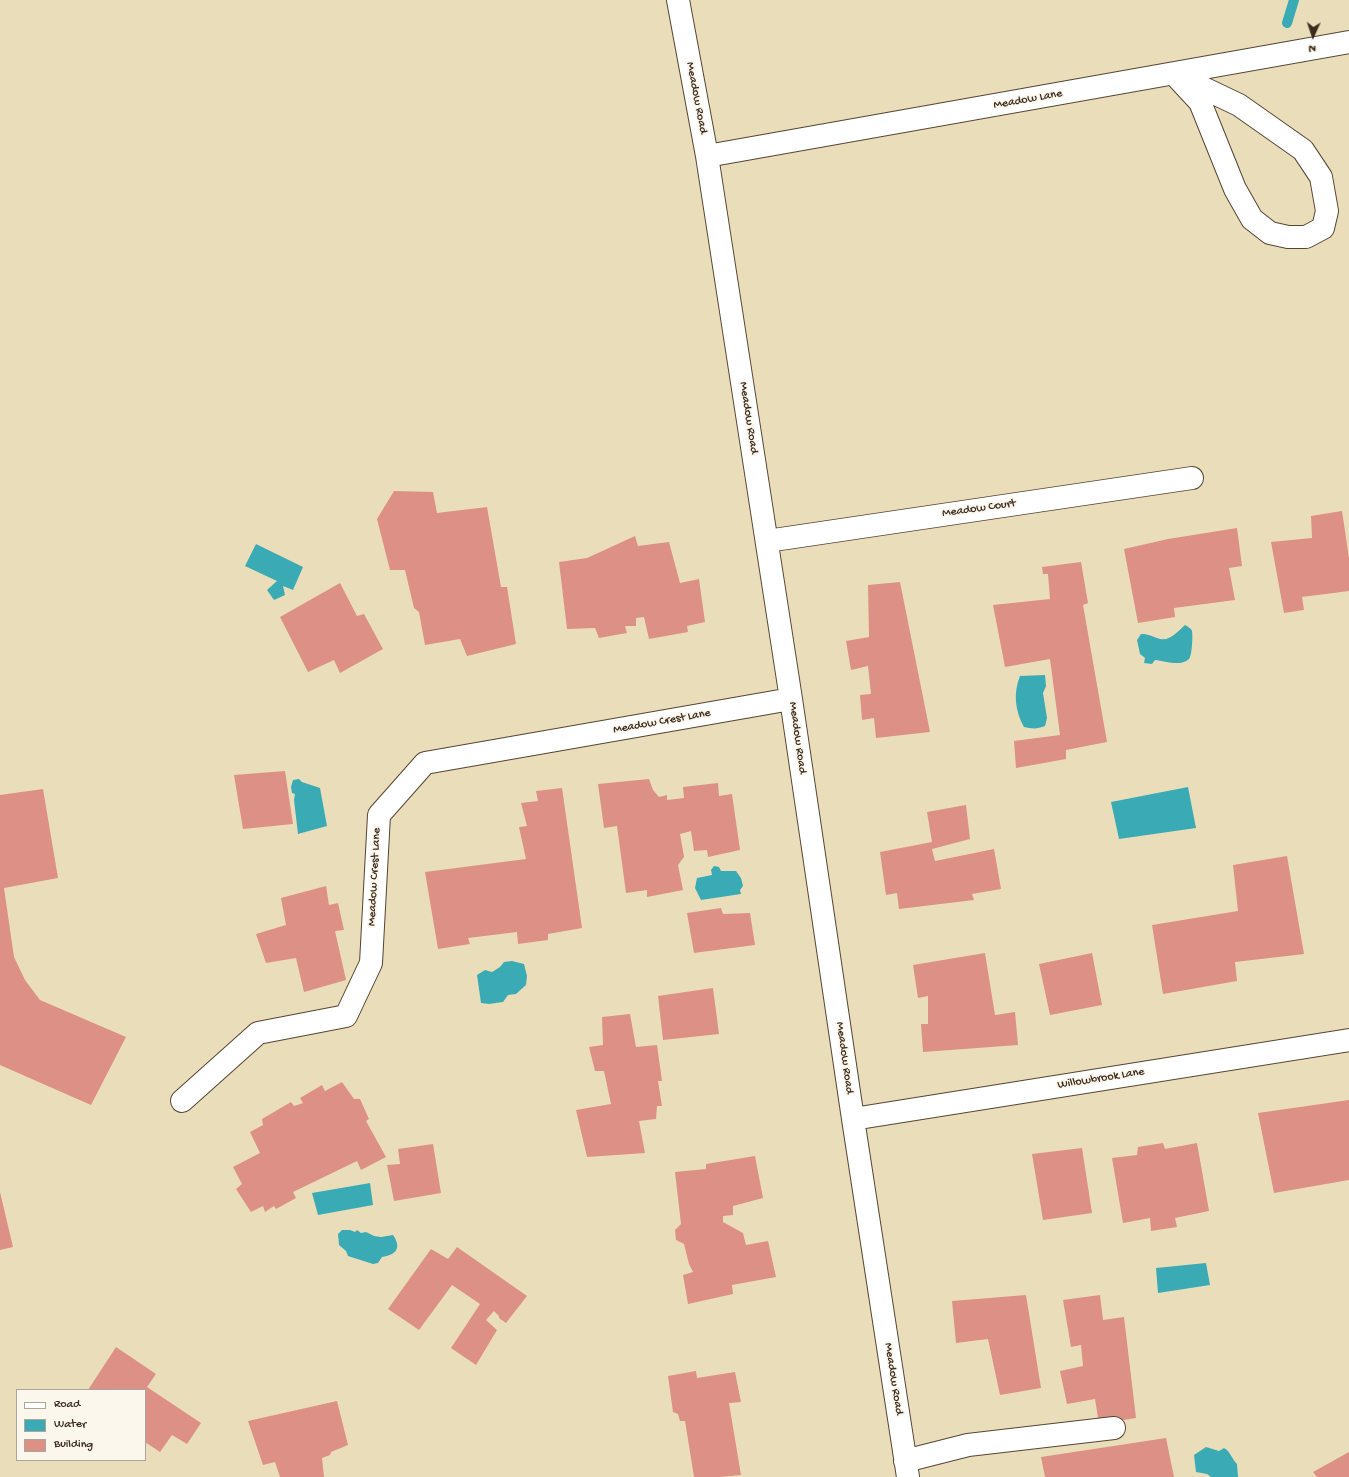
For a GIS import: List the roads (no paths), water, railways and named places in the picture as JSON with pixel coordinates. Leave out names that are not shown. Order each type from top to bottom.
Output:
[{"type":"street","name":"Meadow Road","points":[[678,0],[707,156],[791,699],[852,1119],[907,1469]]},
{"type":"street","name":"Meadow Lane","points":[[707,156],[1349,42]]},
{"type":"street","points":[[1174,74],[1239,105],[1303,150],[1321,177],[1327,211],[1323,228],[1306,237],[1288,237],[1270,233],[1252,219],[1235,189],[1200,102],[1174,74]]},
{"type":"street","name":"Meadow Court","points":[[766,541],[1192,478]]},
{"type":"street","name":"Meadow Crest Lane","points":[[182,1101],[258,1033],[346,1016],[371,963],[379,815],[425,763],[791,699]]},
{"type":"street","name":"Willowbrook Lane","points":[[852,1119],[1349,1040]]},
{"type":"street","points":[[907,1469],[968,1445],[1114,1428]]},
{"type":"water","points":[[256,544],[303,567],[293,590],[283,586],[285,595],[274,600],[267,590],[277,581],[245,566]]},
{"type":"water","points":[[1185,625],[1192,631],[1192,650],[1189,659],[1181,663],[1155,660],[1152,664],[1144,663],[1145,658],[1140,654],[1137,640],[1141,634],[1165,639],[1176,634]]},
{"type":"water","points":[[1045,675],[1046,686],[1043,693],[1047,718],[1045,726],[1040,728],[1024,727],[1016,702],[1016,689],[1020,676]]},
{"type":"water","points":[[299,779],[302,782],[320,788],[327,826],[298,834],[294,800],[295,794],[292,793],[291,787],[293,780]]},
{"type":"water","points":[[1188,787],[1196,828],[1119,839],[1111,802]]},
{"type":"water","points":[[714,866],[719,867],[721,871],[736,871],[741,878],[743,886],[740,890],[741,894],[701,900],[695,888],[697,878],[712,875],[711,870]]},
{"type":"water","points":[[512,961],[524,964],[527,976],[526,985],[516,994],[508,995],[503,1002],[489,1004],[481,1003],[477,975],[485,970],[492,972],[500,967],[504,962]]},
{"type":"water","points":[[370,1183],[373,1205],[318,1215],[312,1193]]},
{"type":"water","points":[[342,1230],[350,1230],[355,1232],[357,1230],[361,1233],[366,1232],[374,1236],[381,1237],[393,1235],[397,1244],[396,1250],[391,1255],[382,1257],[378,1263],[373,1264],[348,1256],[346,1251],[339,1245],[338,1234]]},
{"type":"water","points":[[1206,1263],[1210,1285],[1158,1293],[1156,1268]]},
{"type":"water","points":[[1206,1447],[1219,1451],[1224,1448],[1230,1453],[1233,1460],[1237,1464],[1238,1477],[1211,1477],[1207,1474],[1196,1472],[1194,1455]]},
{"type":"waterway","points":[[1287,23],[1294,0]]}]
